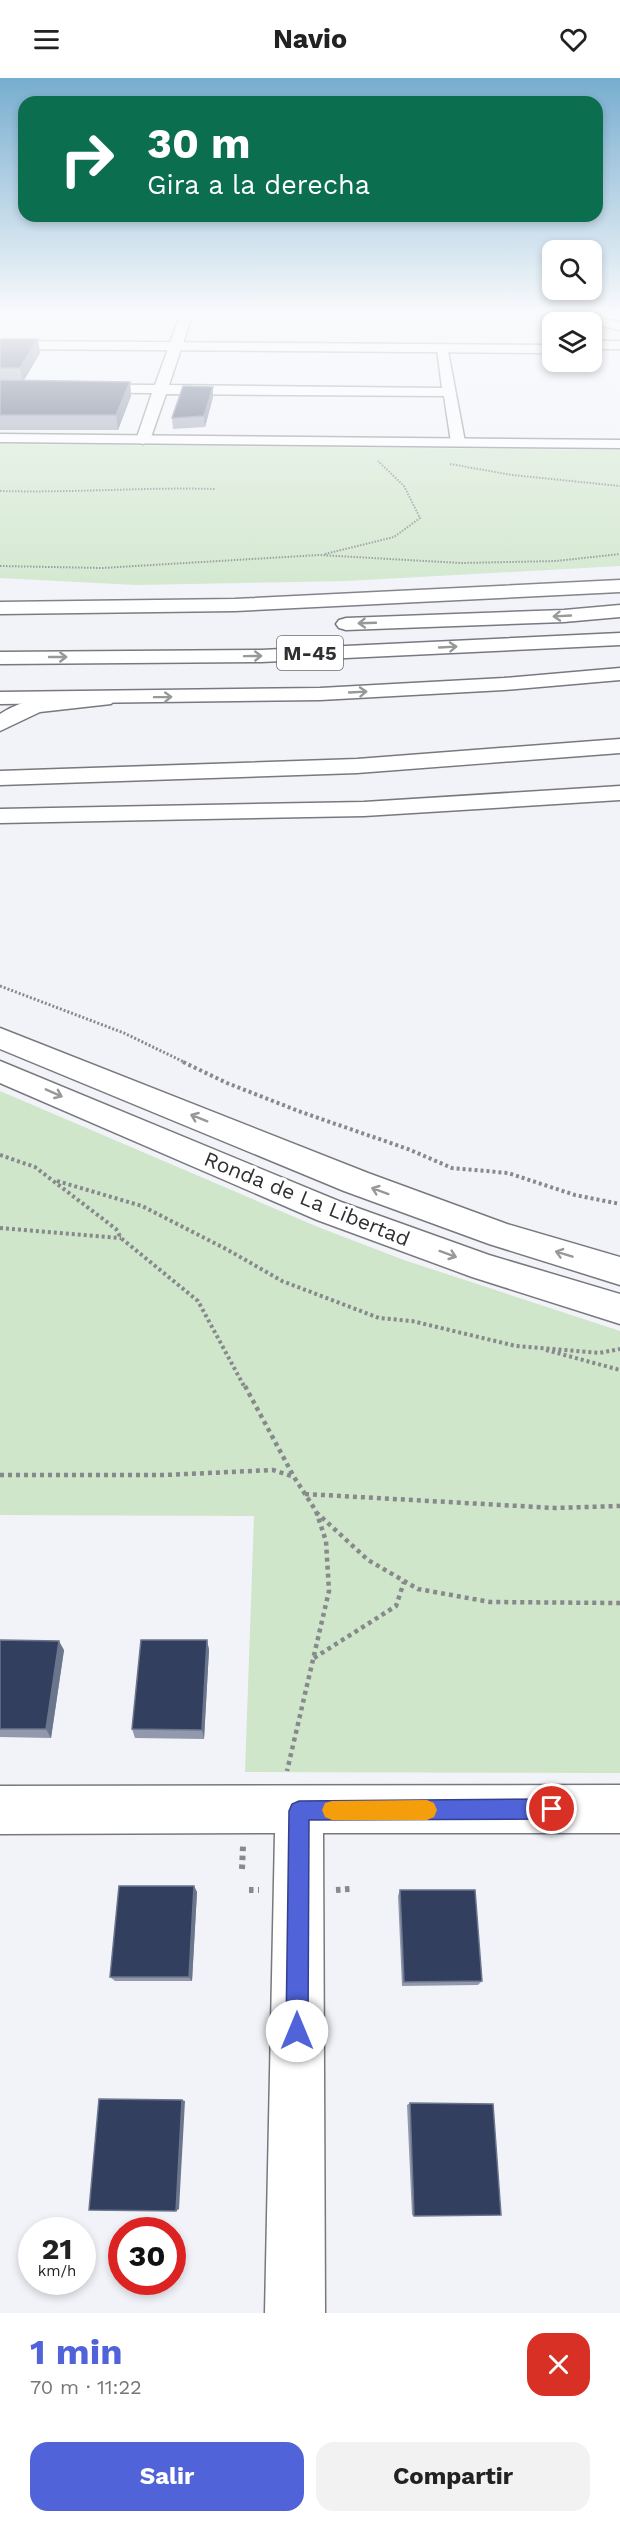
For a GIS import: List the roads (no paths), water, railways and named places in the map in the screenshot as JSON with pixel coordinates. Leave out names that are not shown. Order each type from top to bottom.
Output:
[{"type":"main road","points":[[143,440],[152,414]]},
{"type":"main road","points":[[454,414],[458,442]]},
{"type":"main road","points":[[0,438],[620,444]]},
{"type":"main road","points":[[0,608],[235,605],[378,600],[620,586]]},
{"type":"main road","points":[[0,595],[103,599],[378,600]]},
{"type":"main road","name":"M-45","points":[[328,625],[564,616],[620,611]]},
{"type":"main road","name":"M-45","points":[[0,658],[261,656],[620,639]]},
{"type":"main road","points":[[0,682],[258,678],[486,671],[620,663]]},
{"type":"main road","points":[[0,698],[135,698],[343,693],[504,684],[620,674]]},
{"type":"main road","points":[[0,724],[9,717],[37,707],[65,702],[135,698]]},
{"type":"main road","points":[[0,778],[357,766],[620,746]]},
{"type":"main road","points":[[0,760],[11,767],[28,770],[152,773]]},
{"type":"main road","points":[[0,816],[364,809],[620,793]]},
{"type":"main road","name":"Ronda de La Libertad","points":[[0,1038],[356,1182],[501,1235],[620,1271]]},
{"type":"main road","name":"Ronda de La Libertad","points":[[0,1071],[329,1211],[484,1267],[620,1309]]},
{"type":"main road","points":[[292,1794],[295,2313]]},
{"type":"main road","points":[[0,1810],[292,1794],[620,1809]]}]
